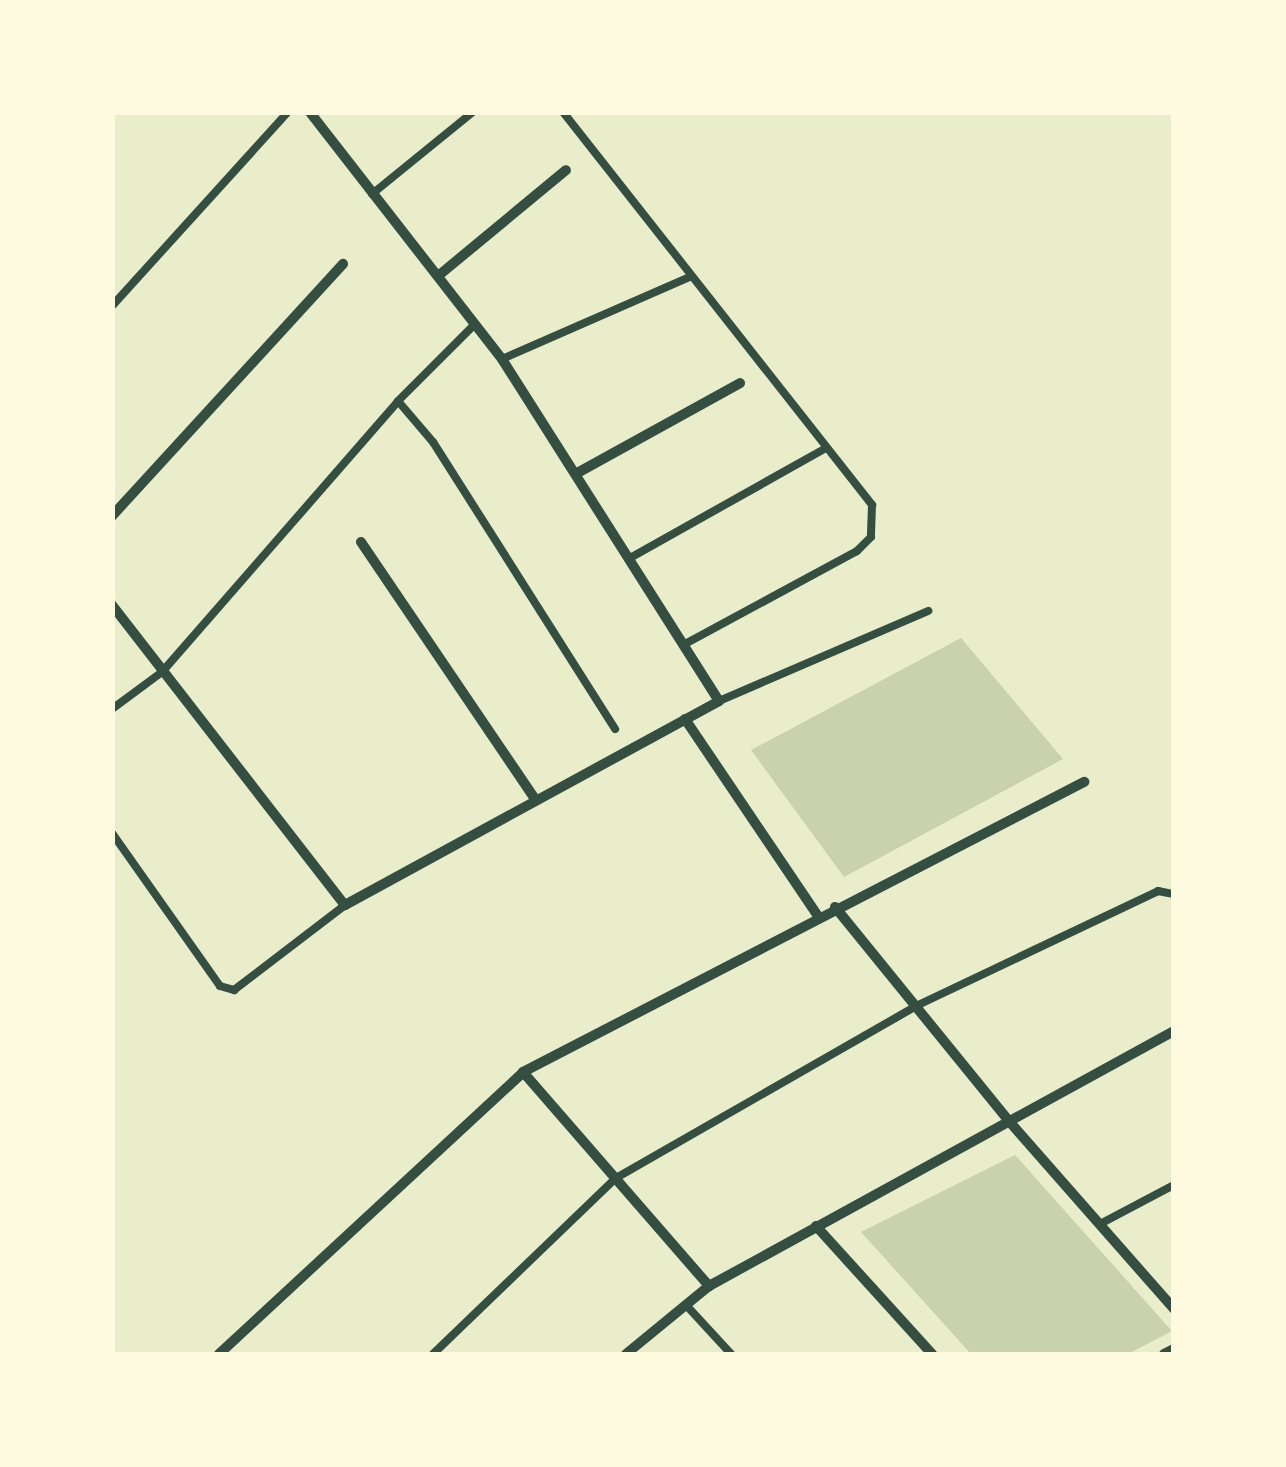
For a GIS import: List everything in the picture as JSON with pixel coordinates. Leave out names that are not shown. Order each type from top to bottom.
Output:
[{"type":"street","points":[[112,605],[345,905],[719,702],[687,643],[630,558],[580,472],[502,358],[310,112]]},
{"type":"street","points":[[438,276],[566,170]]},
{"type":"street","points":[[112,516],[343,264]]},
{"type":"street","points":[[580,472],[740,382]]},
{"type":"street","points":[[361,542],[536,800]]},
{"type":"street","points":[[685,719],[818,916]]},
{"type":"street","points":[[219,1354],[523,1072],[835,907],[1084,782]]},
{"type":"street","points":[[835,907],[1008,1120],[1174,1309]]},
{"type":"street","points":[[626,1354],[709,1286],[1174,1030]]},
{"type":"street","points":[[523,1072],[709,1286]]},
{"type":"street","points":[[816,1226],[932,1354]]},
{"type":"street","points":[[1164,1354],[1174,1350]]},
{"type":"lane","points":[[112,306],[288,112]]},
{"type":"lane","points":[[372,194],[473,112]]},
{"type":"lane","points":[[562,112],[872,506],[871,537],[858,551],[687,643]]},
{"type":"lane","points":[[502,358],[690,276]]},
{"type":"lane","points":[[112,709],[162,672],[398,401],[474,325]]},
{"type":"lane","points":[[398,401],[433,442],[615,729]]},
{"type":"lane","points":[[630,558],[824,449]]},
{"type":"lane","points":[[719,702],[928,612]]},
{"type":"lane","points":[[112,833],[220,986],[246,988],[345,905]]},
{"type":"lane","points":[[433,1354],[616,1178],[916,1006],[1158,891],[1174,894]]},
{"type":"lane","points":[[1100,1224],[1174,1184]]},
{"type":"lane","points":[[686,1305],[731,1354]]},
{"type":"green space","points":[[961,638],[1063,759],[844,877],[751,750]]},
{"type":"green space","points":[[1015,1155],[1172,1331],[1128,1354],[971,1354],[861,1232]]}]
